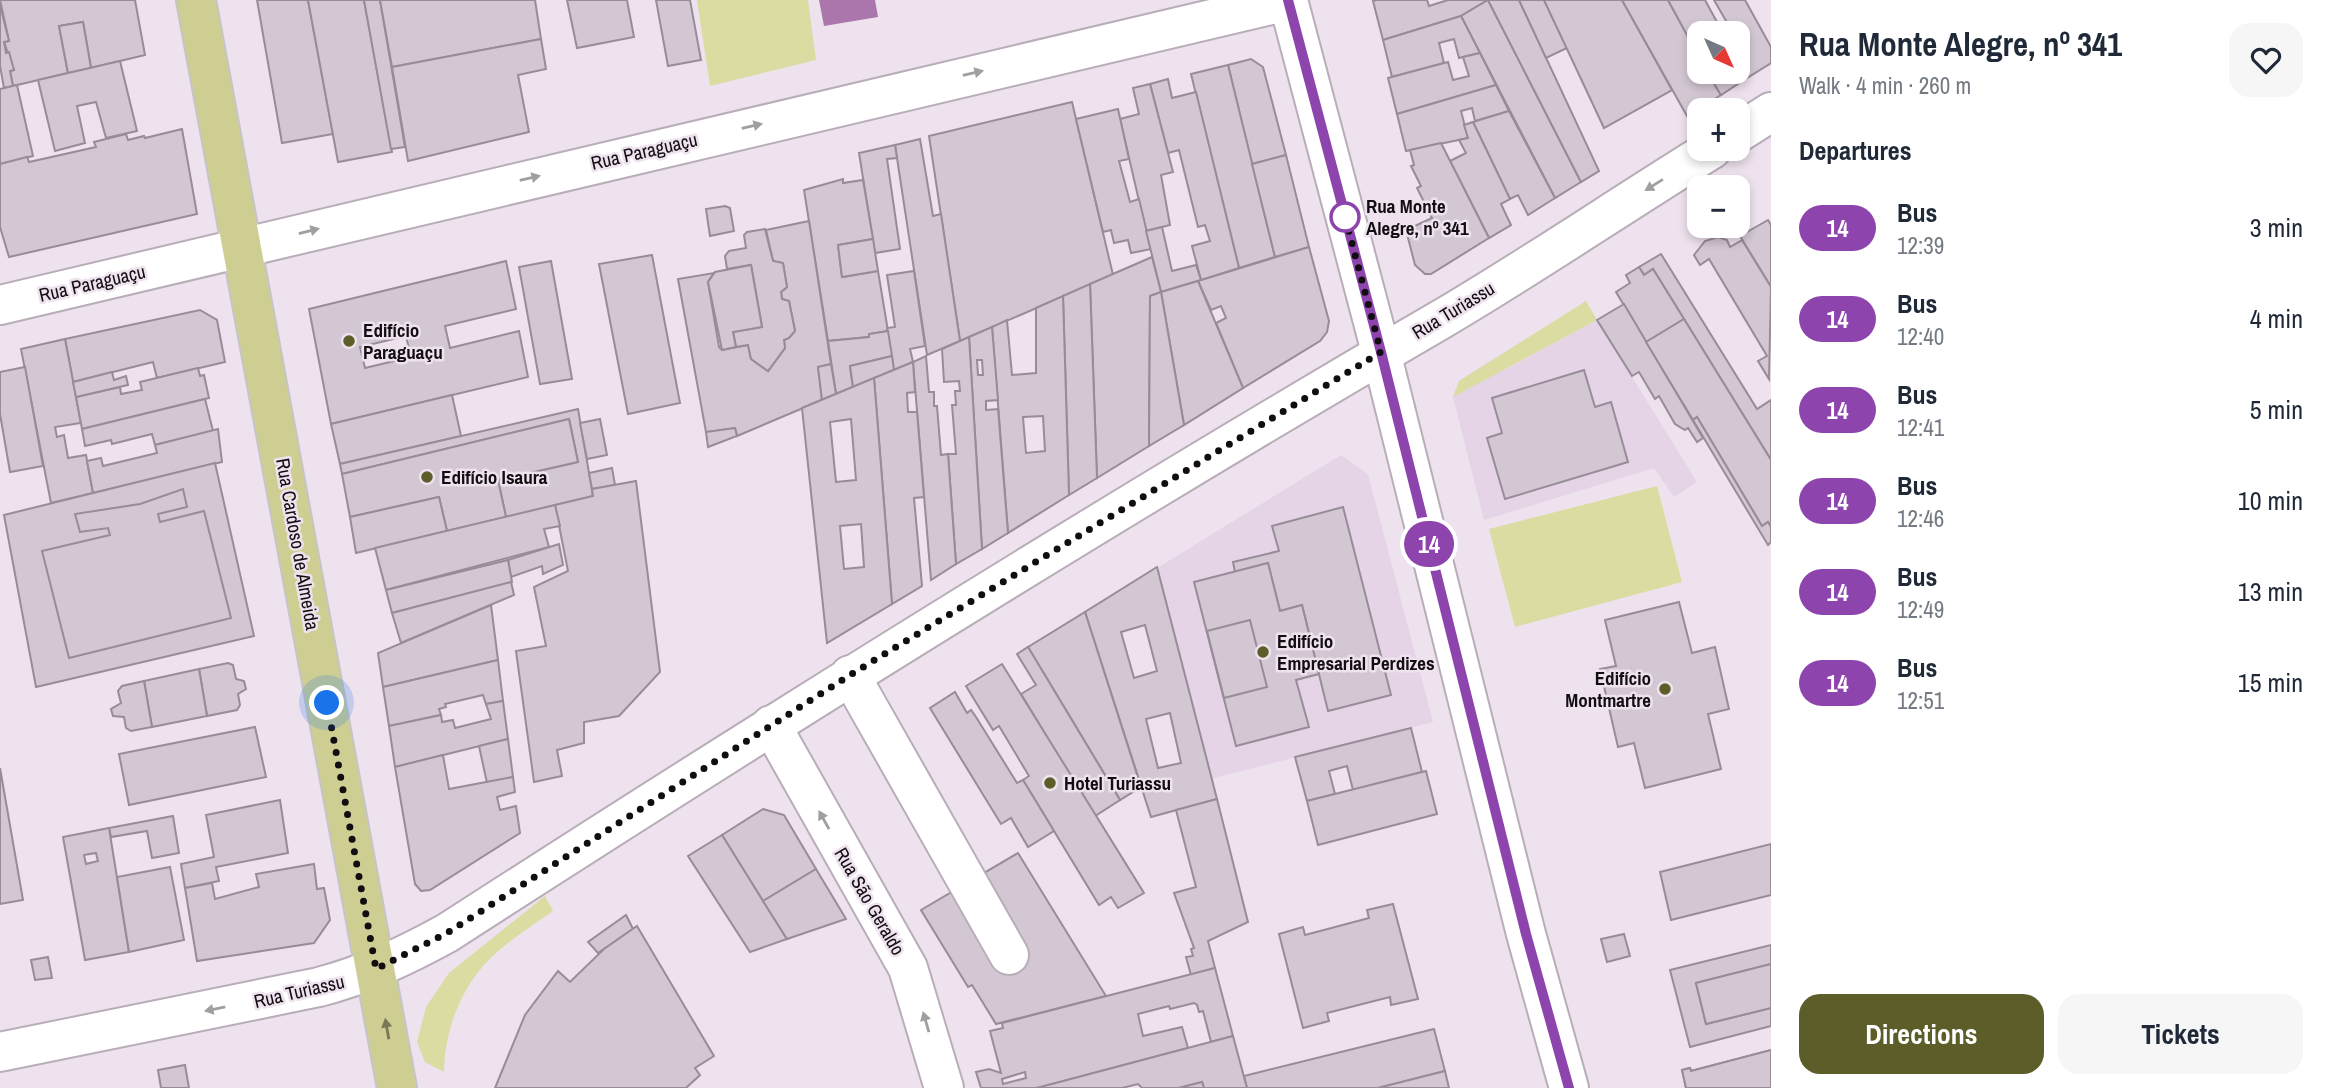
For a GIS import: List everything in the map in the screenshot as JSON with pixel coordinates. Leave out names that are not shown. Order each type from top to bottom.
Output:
[{"type":"main road","name":"Rua Cardoso de Almeida","points":[[196,0],[397,1088]]},
{"type":"street","name":"Rua Paraguaçu","points":[[0,305],[1288,0]]},
{"type":"street","points":[[1288,0],[1381,352],[1526,934],[1569,1088]]},
{"type":"street","points":[[1750,126],[1771,113]]},
{"type":"street","name":"Rua Turiassu","points":[[0,1052],[319,987],[376,969],[447,933],[850,675],[1381,352],[1441,319],[1693,161]]},
{"type":"street","points":[[850,675],[1009,955]]},
{"type":"street","name":"Rua São Geraldo","points":[[771,725],[908,968],[944,1088]]},
{"type":"shaded area","points":[[819,0],[875,0],[878,17],[824,26]]},
{"type":"shaded area","points":[[1597,320],[1697,482],[1674,497],[1654,468],[1484,520],[1453,397],[1459,381],[1496,357],[1503,371]]},
{"type":"shaded area","points":[[1341,455],[1368,474],[1433,722],[1211,779],[1157,568]]},
{"type":"green space","points":[[697,0],[808,0],[816,60],[710,86]]},
{"type":"green space","points":[[1586,301],[1597,320],[1453,397],[1459,381]]},
{"type":"green space","points":[[1657,486],[1682,582],[1515,627],[1489,529]]},
{"type":"green space","points":[[545,896],[553,911],[501,949],[485,964],[468,987],[450,1029],[444,1072],[425,1062],[417,1042],[426,1007],[449,973]]},
{"type":"building","points":[[0,0],[135,0],[145,55],[91,68],[83,22],[59,26],[68,73],[13,86],[10,71],[14,70],[4,42],[9,41]]},
{"type":"building","points":[[257,0],[308,0],[333,134],[282,143]]},
{"type":"building","points":[[308,0],[364,0],[392,152],[338,162]]},
{"type":"building","points":[[364,0],[380,0],[405,147],[391,149]]},
{"type":"building","points":[[380,0],[535,0],[541,39],[392,67]]},
{"type":"building","points":[[567,0],[627,0],[634,37],[577,48]]},
{"type":"building","points":[[656,0],[690,0],[701,60],[668,66]]},
{"type":"building","points":[[1427,0],[1429,6],[1448,0],[1488,0],[1461,16],[1383,40],[1373,1]]},
{"type":"building","points":[[1488,0],[1581,182],[1555,198],[1461,16]]},
{"type":"building","points":[[1488,0],[1519,0],[1599,171],[1581,182]]},
{"type":"building","points":[[1519,0],[1544,0],[1567,48],[1546,58]]},
{"type":"building","points":[[1544,0],[1622,0],[1672,90],[1604,128]]},
{"type":"building","points":[[1622,0],[1668,0],[1687,35],[1687,84],[1714,84],[1721,95],[1716,98],[1687,98],[1687,116]]},
{"type":"building","points":[[1668,0],[1705,0],[1716,21],[1687,21],[1687,35]]},
{"type":"building","points":[[1714,0],[1745,0],[1771,47],[1771,63],[1750,76],[1750,21],[1726,21]]},
{"type":"building","points":[[0,5],[9,41],[4,42],[6,53],[9,52],[14,70],[10,71],[13,86],[4,88],[0,66]]},
{"type":"building","points":[[1461,16],[1480,53],[1459,58],[1454,39],[1439,43],[1444,63],[1392,77],[1383,40]]},
{"type":"building","points":[[83,22],[91,68],[68,73],[59,26]]},
{"type":"building","points":[[541,39],[546,69],[518,75],[529,132],[408,161],[392,67]]},
{"type":"building","points":[[1480,53],[1496,85],[1397,114],[1388,78],[1448,62],[1453,80],[1469,76],[1463,57]]},
{"type":"building","points":[[1251,59],[1263,67],[1286,155],[1252,164],[1228,65]]},
{"type":"building","points":[[120,61],[137,131],[106,138],[96,102],[77,106],[85,143],[55,151],[38,80]]},
{"type":"building","points":[[1228,65],[1275,257],[1239,268],[1191,74]]},
{"type":"building","points":[[1168,79],[1172,98],[1196,92],[1239,268],[1201,280],[1192,246],[1210,241],[1205,225],[1198,227],[1179,150],[1168,153],[1150,84]]},
{"type":"building","points":[[1150,84],[1173,172],[1161,175],[1170,225],[1146,231],[1120,119],[1139,114],[1133,88]]},
{"type":"building","points":[[1714,84],[1738,84],[1721,95]]},
{"type":"building","points":[[17,85],[33,156],[0,164],[0,89]]},
{"type":"building","points":[[1496,85],[1509,111],[1475,121],[1472,108],[1461,111],[1468,138],[1406,151],[1397,114]]},
{"type":"building","points":[[1072,102],[1113,275],[960,341],[929,136]]},
{"type":"building","points":[[1118,109],[1129,159],[1119,161],[1130,202],[1139,199],[1151,249],[1131,253],[1128,240],[1114,243],[1111,230],[1103,232],[1076,119]]},
{"type":"building","points":[[1509,111],[1555,198],[1528,215],[1518,195],[1510,199],[1473,122]]},
{"type":"building","points":[[1473,122],[1510,199],[1501,204],[1511,225],[1489,238],[1450,161],[1466,153],[1459,140],[1468,138],[1464,125]]},
{"type":"building","points":[[182,129],[197,214],[9,257],[0,227],[0,164],[27,157],[29,162],[96,147],[94,142],[126,134],[128,140]]},
{"type":"building","points":[[920,139],[933,216],[941,214],[960,341],[927,355],[895,145]]},
{"type":"building","points":[[1441,143],[1489,238],[1431,274],[1425,274],[1415,265],[1406,230],[1432,218],[1417,188],[1421,186],[1411,166],[1414,165],[1410,150]]},
{"type":"building","points":[[895,145],[897,158],[887,159],[900,249],[875,253],[859,153]]},
{"type":"building","points":[[1286,155],[1309,247],[1275,257],[1252,164]]},
{"type":"building","points":[[843,179],[843,183],[863,180],[873,239],[838,245],[842,277],[878,271],[888,331],[869,334],[869,337],[828,341],[804,190]]},
{"type":"building","points":[[725,206],[730,208],[734,231],[710,236],[706,209]]},
{"type":"building","points":[[1768,220],[1771,225],[1771,287],[1741,238],[1750,238],[1750,230]]},
{"type":"building","points":[[809,221],[831,364],[818,367],[822,400],[737,436],[735,428],[706,432],[678,279],[714,273],[708,282],[719,347],[722,350],[748,345],[751,359],[768,371],[785,348],[784,340],[795,331],[789,301],[782,299],[781,292],[787,287],[783,263],[773,261],[766,230]]},
{"type":"building","points":[[1162,227],[1172,271],[1196,265],[1201,280],[1161,292],[1146,231]]},
{"type":"building","points":[[765,229],[773,261],[783,263],[787,287],[781,292],[782,299],[789,301],[795,331],[784,340],[785,348],[768,371],[751,359],[748,345],[736,347],[733,332],[762,327],[751,265],[727,269],[725,256],[729,251],[746,248],[744,235],[747,232]]},
{"type":"building","points":[[1721,238],[1727,240],[1730,247],[1742,240],[1771,287],[1769,379],[1758,361],[1767,356],[1709,259],[1700,265],[1694,255],[1705,241]]},
{"type":"building","points":[[873,239],[878,271],[842,277],[838,245]]},
{"type":"building","points":[[1309,247],[1329,321],[1327,332],[1320,341],[1243,388],[1216,323],[1226,318],[1221,306],[1211,310],[1198,281]]},
{"type":"building","points":[[1661,254],[1757,409],[1771,400],[1771,460],[1653,269],[1644,275],[1639,267]]},
{"type":"building","points":[[652,255],[680,403],[628,414],[599,264]]},
{"type":"building","points":[[1152,257],[1161,292],[1150,296],[1149,446],[1097,478],[1090,284]]},
{"type":"building","name":"Edifício Paraguaçu","points":[[506,261],[516,309],[445,326],[450,348],[519,331],[528,377],[331,424],[309,309]],"holes":[[[406,336],[411,357],[365,368],[360,347]]]},
{"type":"building","points":[[551,261],[572,379],[540,384],[519,267]]},
{"type":"building","points":[[751,265],[762,327],[733,332],[736,347],[722,350],[708,282],[715,272]]},
{"type":"building","points":[[1639,267],[1644,275],[1653,269],[1684,319],[1646,342],[1616,292],[1630,283],[1626,275]]},
{"type":"building","points":[[914,271],[925,346],[910,349],[913,362],[894,370],[887,328],[895,327],[887,275]]},
{"type":"building","points":[[1198,281],[1243,388],[1184,425],[1161,292]]},
{"type":"building","points":[[1090,284],[1097,478],[1069,495],[1063,296]]},
{"type":"building","points":[[1161,292],[1184,425],[1149,446],[1150,296]]},
{"type":"building","points":[[1063,296],[1069,495],[1008,533],[992,327],[1007,320],[1012,375],[1036,373],[1036,308]],"holes":[[[1043,416],[1045,451],[1026,453],[1023,417]]]},
{"type":"building","points":[[1624,304],[1703,438],[1697,442],[1688,428],[1685,430],[1675,424],[1659,396],[1655,399],[1639,372],[1632,376],[1597,320]]},
{"type":"building","points":[[200,310],[217,320],[225,362],[157,378],[153,362],[73,382],[65,339]]},
{"type":"building","points":[[1684,319],[1771,460],[1771,527],[1768,522],[1762,526],[1697,417],[1693,420],[1646,342]]},
{"type":"building","points":[[992,327],[998,400],[986,401],[986,410],[998,409],[1008,533],[982,549],[969,337]],"holes":[[[977,360],[982,360],[983,375],[978,375]]]},
{"type":"building","points":[[888,331],[892,356],[850,366],[853,387],[836,394],[828,341],[869,337],[869,334]]},
{"type":"building","points":[[969,337],[982,549],[956,564],[948,454],[956,454],[952,405],[956,405],[955,391],[960,391],[959,381],[944,382],[942,349]]},
{"type":"building","points":[[65,339],[81,423],[55,427],[57,437],[64,435],[68,458],[86,455],[93,493],[51,503],[21,349]]},
{"type":"building","points":[[892,356],[894,370],[853,387],[850,366]]},
{"type":"building","points":[[926,356],[929,392],[934,392],[934,406],[937,406],[941,455],[948,454],[956,564],[931,580],[913,362]]},
{"type":"building","points":[[913,362],[915,392],[907,393],[908,412],[917,412],[924,497],[914,498],[922,586],[892,604],[874,378]]},
{"type":"building","points":[[831,364],[836,394],[822,400],[818,367]]},
{"type":"building","points":[[25,367],[43,466],[10,472],[0,414],[0,372]]},
{"type":"building","points":[[198,368],[200,376],[204,375],[209,398],[82,429],[76,397],[120,387],[121,394],[142,390],[140,382]]},
{"type":"building","points":[[1584,370],[1595,407],[1611,402],[1628,462],[1505,499],[1487,438],[1502,433],[1492,398]]},
{"type":"building","points":[[112,372],[114,380],[126,376],[128,385],[76,397],[73,382]]},
{"type":"building","points":[[874,378],[892,604],[827,643],[802,408]],"holes":[[[851,419],[856,480],[836,482],[830,422]],[[861,524],[864,567],[844,569],[840,526]]]},
{"type":"building","points":[[452,395],[461,436],[340,464],[331,424]]},
{"type":"building","points":[[205,399],[213,431],[155,445],[152,434],[112,444],[111,440],[85,446],[82,429]]},
{"type":"building","points":[[578,409],[593,496],[506,517],[498,480],[578,462],[569,419],[342,474],[340,464]]},
{"type":"building","points":[[1697,417],[1762,526],[1768,522],[1771,527],[1771,542],[1768,545],[1693,420]]},
{"type":"building","name":"Edifício Isaura","points":[[569,419],[578,462],[498,480],[506,517],[447,531],[439,497],[350,517],[342,474]]},
{"type":"building","points":[[600,419],[607,455],[587,459],[580,423]]},
{"type":"building","points":[[735,428],[737,436],[708,447],[706,432]]},
{"type":"building","points":[[218,429],[222,462],[93,493],[87,461],[101,458],[103,466],[157,453],[155,445]]},
{"type":"building","points":[[215,463],[254,636],[36,687],[4,515]]},
{"type":"building","points":[[612,468],[615,485],[592,489],[589,473]]},
{"type":"building","points":[[636,481],[660,672],[619,716],[584,722],[584,743],[557,750],[562,776],[534,782],[516,651],[546,646],[534,587],[568,571],[555,505],[593,496],[592,489]]},
{"type":"building","points":[[183,489],[187,507],[158,514],[160,522],[204,511],[231,618],[69,658],[42,551],[110,535],[108,528],[80,532],[75,514],[140,504]]},
{"type":"building","points":[[439,497],[447,531],[356,553],[350,517]]},
{"type":"building","points":[[555,505],[560,526],[544,529],[549,547],[386,590],[375,548]]},
{"type":"building","points":[[1343,507],[1391,695],[1328,711],[1302,605],[1280,611],[1268,563],[1235,572],[1233,562],[1279,551],[1272,526]]},
{"type":"building","points":[[559,544],[563,565],[543,574],[542,566],[511,577],[508,560]]},
{"type":"building","points":[[508,560],[512,582],[392,613],[386,590]]},
{"type":"building","name":"Edifício Empresarial Perdizes","points":[[1268,563],[1280,611],[1302,605],[1319,674],[1296,680],[1309,727],[1236,746],[1194,582]]},
{"type":"building","points":[[1157,567],[1217,799],[1151,817],[1085,612]],"holes":[[[1145,625],[1157,671],[1134,678],[1121,632]],[[1170,713],[1181,763],[1158,768],[1146,719]]]},
{"type":"building","points":[[511,582],[514,595],[401,643],[392,613]]},
{"type":"building","name":"Edifício Montmartre","points":[[1679,602],[1692,653],[1715,647],[1729,709],[1708,714],[1721,769],[1645,788],[1634,743],[1618,747],[1600,669],[1616,666],[1605,620]]},
{"type":"building","points":[[491,605],[498,660],[383,687],[378,653]]},
{"type":"building","points":[[1085,612],[1141,787],[1120,800],[1028,647]]},
{"type":"building","points":[[1250,620],[1267,687],[1224,698],[1207,631]]},
{"type":"building","points":[[1028,647],[1120,800],[1095,816],[1021,694],[1036,685],[1017,654]]},
{"type":"building","points":[[498,660],[503,701],[486,704],[483,695],[445,704],[446,707],[439,709],[441,715],[389,726],[383,687]]},
{"type":"building","points":[[228,663],[233,665],[236,679],[244,681],[246,689],[238,694],[240,705],[237,710],[207,716],[199,669]]},
{"type":"building","points":[[1002,664],[1144,893],[1118,908],[1111,897],[1099,905],[1023,780],[1029,776],[999,726],[993,730],[966,686]]},
{"type":"building","points":[[199,669],[207,716],[152,727],[144,681]]},
{"type":"building","points":[[144,681],[152,727],[131,731],[126,728],[124,717],[113,716],[111,709],[121,703],[118,691],[122,686]]},
{"type":"building","points":[[955,692],[967,713],[971,710],[976,717],[1017,783],[1023,780],[1054,831],[1028,847],[1011,818],[1001,824],[930,708]]},
{"type":"building","points":[[503,701],[508,739],[395,767],[389,726],[441,715],[442,722],[453,720],[455,728],[491,719],[486,704]]},
{"type":"building","points":[[255,727],[266,777],[129,805],[119,754]]},
{"type":"building","points":[[1411,728],[1422,772],[1353,790],[1347,766],[1329,771],[1335,794],[1307,801],[1295,757]]},
{"type":"building","points":[[508,739],[513,777],[487,783],[479,746]]},
{"type":"building","points":[[443,755],[449,789],[513,777],[515,792],[497,797],[500,810],[516,806],[520,833],[430,890],[421,891],[415,884],[395,767]]},
{"type":"building","points":[[0,768],[23,900],[0,904]]},
{"type":"building","points":[[1426,771],[1437,814],[1318,845],[1307,801]]},
{"type":"building","points":[[1217,799],[1248,922],[1208,941],[1215,968],[1191,975],[1186,957],[1193,956],[1191,949],[1194,948],[1174,893],[1196,887],[1176,810]]},
{"type":"building","points":[[280,800],[288,853],[216,867],[219,881],[185,888],[181,864],[214,857],[206,815]]},
{"type":"building","points":[[763,809],[784,815],[816,869],[763,901],[722,835]]},
{"type":"building","points":[[173,816],[179,853],[152,858],[147,831],[111,837],[109,828]]},
{"type":"building","points":[[109,828],[129,952],[85,960],[63,837]],"holes":[[[96,853],[98,861],[86,864],[84,855]]]},
{"type":"building","points":[[722,835],[787,939],[750,952],[688,856]]},
{"type":"building","points":[[1771,844],[1771,895],[1671,920],[1660,872]]},
{"type":"building","points":[[1018,853],[1106,996],[996,1024],[972,985],[968,987],[921,910]]},
{"type":"building","points":[[314,864],[317,889],[324,888],[330,920],[314,943],[197,961],[185,888],[212,883],[215,899],[259,887],[256,874]]},
{"type":"building","points":[[170,867],[184,940],[129,952],[117,877]]},
{"type":"building","points":[[816,869],[846,919],[787,939],[763,901]]},
{"type":"building","points":[[1393,904],[1418,999],[1391,1005],[1390,997],[1327,1013],[1329,1021],[1303,1028],[1279,934],[1303,927],[1305,935],[1369,918],[1367,910]]},
{"type":"building","points":[[626,915],[633,929],[598,953],[588,942]]},
{"type":"building","points":[[637,926],[714,1056],[695,1068],[700,1075],[686,1088],[495,1088],[525,1015],[558,971],[570,982],[604,949]]},
{"type":"building","points":[[1624,934],[1630,956],[1607,962],[1601,939]]},
{"type":"building","points":[[1771,945],[1771,964],[1696,983],[1706,1024],[1771,1008],[1771,1026],[1690,1047],[1670,970]]},
{"type":"building","points":[[48,957],[52,978],[35,980],[31,960]]},
{"type":"building","points":[[1771,964],[1771,1008],[1706,1024],[1696,983]]},
{"type":"building","points":[[1215,968],[1233,1036],[1211,1042],[1203,1011],[1199,1012],[1197,1005],[1194,1003],[1170,1009],[1169,1006],[1138,1014],[1143,1036],[1182,1027],[1188,1048],[1037,1088],[981,1088],[976,1072],[989,1069],[1001,1073],[990,1031],[1003,1028],[1002,1023]],"holes":[[[1025,1072],[1026,1078],[1003,1084],[1002,1079]]]},
{"type":"building","points":[[1434,1029],[1445,1071],[1378,1088],[1247,1088],[1244,1076]]},
{"type":"building","points":[[1233,1036],[1247,1088],[1204,1088],[1202,1082],[1179,1088],[1142,1088],[1138,1084],[1122,1088],[1037,1088]]},
{"type":"building","points":[[1771,1050],[1771,1088],[1686,1088],[1682,1070],[1690,1068],[1691,1071]]},
{"type":"building","points":[[1771,1050],[1771,1088],[1686,1088],[1682,1070],[1690,1068],[1691,1071]]},
{"type":"building","points":[[185,1065],[189,1088],[161,1088],[158,1070]]},
{"type":"building","points":[[1445,1071],[1449,1088],[1378,1088]]},
{"type":"building","points":[[1202,1082],[1204,1088],[1179,1088]]},
{"type":"bus line","name":"14","points":[[1288,0],[1381,352],[1526,934],[1569,1088]]},
{"type":"place","name":"Rua Monte Alegre, nº 341","points":[[1345,217]]},
{"type":"place","name":"Edifício Paraguaçu","points":[[349,341]]},
{"type":"place","name":"Edifício Isaura","points":[[427,477]]},
{"type":"place","name":"Edifício Empresarial Perdizes","points":[[1263,652]]},
{"type":"place","name":"Edifício Montmartre","points":[[1665,689]]},
{"type":"place","name":"Hotel Turiassu","points":[[1050,783]]},
{"type":"route","points":[[327,703],[376,969],[447,933],[850,675],[1381,352],[1345,217]]}]
